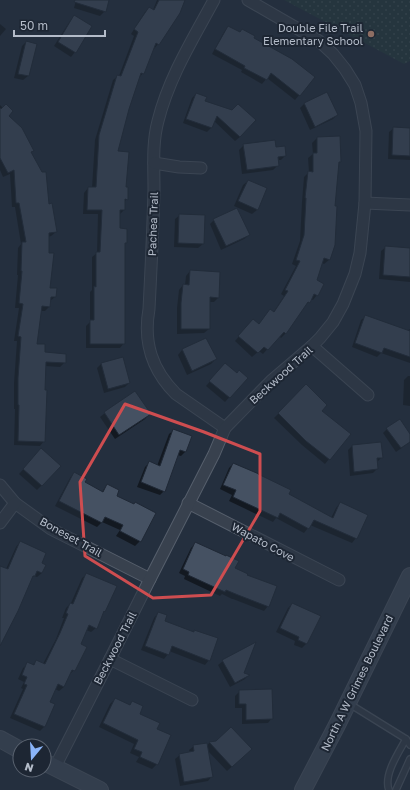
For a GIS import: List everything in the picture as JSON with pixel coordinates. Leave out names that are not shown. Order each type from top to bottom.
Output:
[{"type":"main road","name":"North A W Grimes Boulevard","points":[[303,790],[348,703],[410,576]]},
{"type":"main road","points":[[0,739],[12,746]]},
{"type":"main road","points":[[52,766],[100,790]]},
{"type":"street","name":"Pachea Trail","points":[[214,0],[178,66],[166,93],[158,122],[154,142],[152,255],[147,334],[152,359],[170,388],[176,394],[224,428]]},
{"type":"street","name":"Beckwood Trail","points":[[52,760],[110,659],[214,454],[224,428],[271,382],[312,346],[333,322],[352,284],[360,253],[365,203],[366,131],[361,103],[357,91],[345,69],[333,54],[319,41],[248,0]]},
{"type":"street","points":[[154,163],[179,167],[201,168]]},
{"type":"street","points":[[365,203],[410,206]]},
{"type":"street","points":[[312,346],[368,395]]},
{"type":"street","name":"Boneset Trail","points":[[0,485],[15,503],[51,529],[150,579]]},
{"type":"street","points":[[0,523],[15,503]]},
{"type":"street","name":"Wapato Cove","points":[[188,504],[339,580]]},
{"type":"street","points":[[110,659],[192,700]]},
{"type":"lane","points":[[348,703],[406,739],[410,746]]},
{"type":"lane","points":[[389,790],[387,786],[388,774],[406,739]]},
{"type":"lane","points":[[396,790],[410,760]]},
{"type":"highlighted area","points":[[125,404],[260,454],[260,511],[211,595],[153,598],[85,556],[80,482]]},
{"type":"green space","name":"Double File Trail Elementary School","points":[[284,0],[410,0],[410,61],[404,64]]},
{"type":"building","points":[[75,0],[109,0],[106,12],[74,2]]},
{"type":"building","points":[[159,0],[185,0],[180,13],[159,45],[156,43],[144,74],[141,73],[129,109],[118,151],[129,152],[126,187],[128,187],[128,200],[125,199],[125,210],[120,210],[120,228],[127,229],[127,243],[125,243],[125,344],[90,344],[90,320],[94,320],[96,252],[100,252],[102,210],[87,210],[88,187],[96,187],[99,135],[117,75],[121,76],[138,32],[134,29],[149,7],[154,10]]},
{"type":"building","points":[[74,15],[92,26],[76,53],[58,42]]},
{"type":"building","points":[[228,26],[240,32],[242,29],[255,36],[254,38],[292,59],[315,77],[300,96],[271,73],[267,80],[244,68],[245,66],[215,49]]},
{"type":"building","points":[[26,41],[37,44],[29,76],[18,74]]},
{"type":"building","points":[[327,92],[338,115],[315,127],[304,103]]},
{"type":"building","points":[[196,93],[207,97],[205,101],[232,110],[238,104],[256,120],[240,137],[217,116],[212,128],[186,119]]},
{"type":"building","points":[[6,104],[13,111],[9,116],[22,128],[34,151],[31,152],[42,172],[46,172],[49,204],[52,203],[57,232],[49,233],[49,253],[54,253],[50,288],[57,288],[56,297],[51,297],[50,307],[42,306],[37,344],[45,344],[45,352],[66,354],[66,363],[46,362],[45,390],[47,390],[45,442],[18,441],[18,378],[21,337],[18,336],[23,304],[19,303],[22,271],[22,242],[26,242],[19,203],[16,203],[14,170],[8,173],[0,158],[0,108],[1,109]]},
{"type":"building","points":[[393,127],[410,128],[410,156],[392,155]]},
{"type":"building","points":[[340,136],[341,162],[339,162],[335,206],[337,206],[335,245],[330,260],[324,258],[317,280],[324,284],[318,296],[314,294],[310,303],[308,302],[286,334],[284,332],[268,350],[264,347],[258,353],[238,336],[253,319],[259,324],[270,309],[274,312],[288,291],[285,290],[300,261],[296,260],[304,235],[305,198],[308,171],[313,172],[313,153],[317,153],[317,137]]},
{"type":"building","points":[[275,140],[276,147],[285,146],[286,156],[278,157],[279,166],[247,170],[243,144]]},
{"type":"building","points":[[248,180],[267,188],[258,210],[238,201]]},
{"type":"building","points":[[237,208],[250,235],[226,246],[213,219]]},
{"type":"building","points":[[179,214],[205,215],[204,244],[178,243]]},
{"type":"building","points":[[385,246],[410,248],[410,277],[383,275]]},
{"type":"building","points":[[190,270],[220,272],[219,298],[210,297],[210,329],[181,329],[183,284],[189,285]]},
{"type":"building","points":[[365,315],[410,331],[410,357],[384,348],[382,353],[355,343]]},
{"type":"building","points":[[206,338],[217,359],[192,371],[182,349]]},
{"type":"building","points":[[123,357],[130,383],[108,389],[101,363]]},
{"type":"building","points":[[225,363],[237,373],[239,370],[248,378],[230,398],[209,381]]},
{"type":"building","points":[[306,384],[327,405],[322,411],[351,434],[330,460],[306,441],[278,413]]},
{"type":"building","points":[[135,391],[151,414],[119,435],[104,412]]},
{"type":"building","points":[[400,419],[410,434],[410,442],[401,448],[386,428]]},
{"type":"building","points":[[173,429],[192,436],[186,452],[180,450],[165,492],[141,482],[149,461],[160,466]]},
{"type":"building","points":[[381,442],[383,458],[377,458],[378,469],[354,472],[352,445]]},
{"type":"building","points":[[41,448],[61,466],[42,486],[23,469]]},
{"type":"building","points":[[233,463],[291,490],[289,494],[333,518],[340,502],[368,515],[357,539],[314,520],[309,529],[280,513],[278,518],[233,497],[236,490],[223,485]]},
{"type":"building","points":[[74,472],[87,479],[85,482],[103,492],[107,484],[119,490],[117,496],[134,504],[135,502],[156,513],[141,542],[120,531],[123,525],[105,517],[102,523],[59,501]]},
{"type":"building","points":[[20,541],[46,553],[42,563],[46,565],[42,573],[37,571],[35,576],[33,576],[18,611],[0,646],[0,566],[8,569]]},
{"type":"building","points":[[195,542],[239,561],[235,568],[248,574],[247,575],[277,586],[269,607],[226,590],[225,592],[188,575],[189,572],[183,569]]},
{"type":"building","points":[[86,573],[117,586],[105,612],[104,611],[97,629],[89,625],[81,644],[87,647],[75,671],[72,670],[64,687],[58,684],[50,702],[55,704],[45,727],[14,714],[27,685],[24,684],[27,677],[22,675],[27,662],[34,665],[36,660],[45,664],[68,614],[66,613],[70,603],[73,604]]},
{"type":"building","points":[[292,603],[321,616],[307,644],[298,640],[299,637],[280,628]]},
{"type":"building","points":[[158,612],[167,615],[165,621],[194,632],[194,630],[218,638],[210,661],[172,646],[169,655],[145,646]]},
{"type":"building","points":[[256,642],[244,673],[250,675],[235,683],[222,660]]},
{"type":"building","points":[[272,689],[273,719],[246,720],[246,704],[239,704],[239,690]]},
{"type":"building","points":[[115,698],[130,705],[132,701],[143,706],[140,714],[160,723],[157,729],[171,735],[158,765],[140,757],[142,752],[134,749],[138,740],[103,723]]},
{"type":"building","points":[[231,727],[252,749],[232,767],[209,742],[216,741]]},
{"type":"building","points":[[207,743],[213,777],[184,782],[179,754],[194,751],[193,745]]},
{"type":"place","name":"Double File Trail Elementary School","points":[[371,34]]}]
